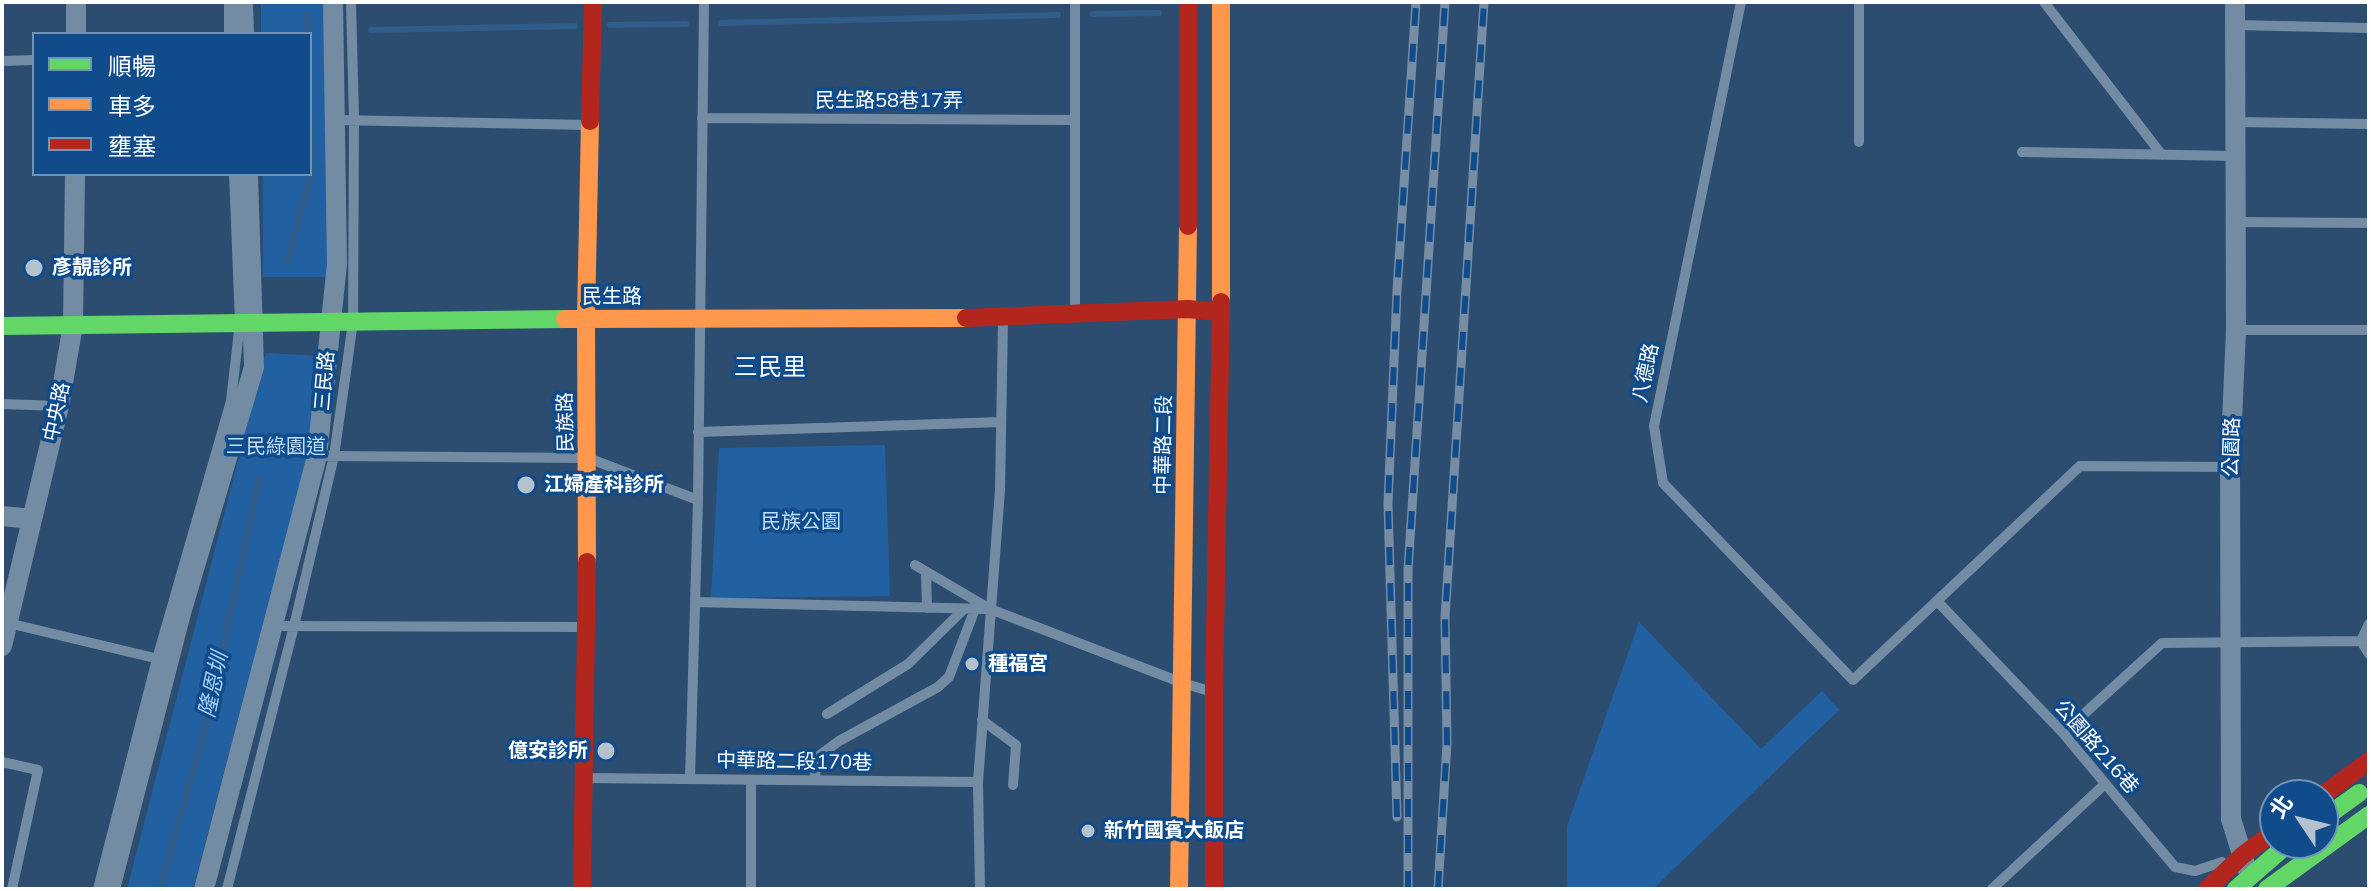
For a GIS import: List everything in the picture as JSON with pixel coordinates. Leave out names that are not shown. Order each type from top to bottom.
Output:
[{"type":"street","points":[[76,2],[76,32]]},
{"type":"street","points":[[243,2],[244,32]]},
{"type":"street","name":"三民路","points":[[204,889],[271,626],[326,456],[330,322],[337,264],[345,119],[333,2]]},
{"type":"street","name":"民族路","points":[[582,889],[588,458],[586,319],[593,2]]},
{"type":"street","name":"中華路二段","points":[[1179,889],[1188,309],[1188,2]]},
{"type":"street","points":[[1214,889],[1221,312],[1221,2]]},
{"type":"street","name":"公園路","points":[[2235,2],[2236,330],[2230,467],[2231,819],[2251,889]]},
{"type":"street","name":"中央路","points":[[2,646],[59,406],[73,325],[75,176]]},
{"type":"street","points":[[110,889],[163,660],[254,367],[246,322],[248,176]]},
{"type":"street","name":"民生路","points":[[2,326],[699,318],[1003,318],[1188,309],[1221,312]]},
{"type":"street","points":[[2,516],[32,519]]},
{"type":"street","points":[[2339,783],[2369,761]]},
{"type":"street","points":[[2339,807],[2369,785]]},
{"type":"street","points":[[2267,889],[2369,815]]},
{"type":"street","points":[[2289,889],[2369,830]]},
{"type":"street","points":[[1214,842],[1232,889]]},
{"type":"street","points":[[2207,889],[2259,843]]},
{"type":"street","points":[[2236,889],[2268,859]]},
{"type":"lane","points":[[229,2],[229,32]]},
{"type":"lane","name":"三民路","points":[[227,889],[294,626],[353,321],[345,119],[351,2]]},
{"type":"lane","name":"中華路二段170巷","points":[[704,2],[698,500],[690,779],[978,782]]},
{"type":"lane","points":[[1075,2],[1075,314]]},
{"type":"lane","name":"八德路","points":[[1741,2],[1654,426],[1663,483],[1853,680],[1937,601]]},
{"type":"lane","points":[[1859,2],[1859,142]]},
{"type":"lane","points":[[2044,2],[2162,155]]},
{"type":"lane","points":[[2235,25],[2369,28]]},
{"type":"lane","points":[[2,61],[32,60]]},
{"type":"lane","name":"民生路58巷17弄","points":[[702,118],[1075,120]]},
{"type":"lane","points":[[345,119],[590,125]]},
{"type":"lane","points":[[2235,122],[2369,124]]},
{"type":"lane","points":[[2022,152],[2234,156]]},
{"type":"lane","points":[[234,176],[246,322]]},
{"type":"lane","points":[[2235,222],[2369,223]]},
{"type":"lane","points":[[980,889],[978,782],[1000,490],[1003,318]]},
{"type":"lane","points":[[2236,330],[2369,330]]},
{"type":"lane","points":[[2,404],[59,406]]},
{"type":"lane","points":[[698,432],[1001,422]]},
{"type":"lane","points":[[326,456],[588,458],[698,500]]},
{"type":"lane","points":[[1937,601],[2080,466],[2230,467]]},
{"type":"lane","points":[[915,565],[990,609],[1180,682],[1214,692]]},
{"type":"lane","points":[[926,572],[927,608]]},
{"type":"lane","name":"公園路216巷","points":[[1937,601],[2063,733],[2175,867],[2195,871],[2243,855]]},
{"type":"lane","points":[[695,602],[990,609]]},
{"type":"lane","points":[[827,714],[908,664],[970,609]]},
{"type":"lane","points":[[815,780],[816,758],[839,741],[938,687],[949,677],[970,609]]},
{"type":"lane","points":[[8,623],[163,660],[98,889]]},
{"type":"lane","points":[[2361,641],[2369,624]]},
{"type":"lane","points":[[271,626],[585,627]]},
{"type":"lane","points":[[2063,733],[2162,643],[2361,641]]},
{"type":"lane","points":[[2361,641],[2369,654]]},
{"type":"lane","points":[[982,720],[1016,745],[1013,785]]},
{"type":"lane","points":[[2,762],[38,770],[12,889]]},
{"type":"lane","points":[[583,778],[690,779]]},
{"type":"lane","points":[[751,780],[751,889]]},
{"type":"lane","points":[[1992,889],[2105,784]]},
{"type":"green space","points":[[261,2],[323,2],[328,116],[327,277],[263,277],[263,176],[312,176],[312,32],[261,32]]},
{"type":"green space","name":"三民綠園道","points":[[266,353],[319,356],[308,453],[193,889],[127,889]]},
{"type":"green space","name":"民族公園","points":[[885,445],[890,596],[711,598],[719,448]]},
{"type":"green space","points":[[1639,622],[1761,749],[1822,691],[1839,710],[1653,889],[1567,889],[1567,826]]},
{"type":"waterway","points":[[1093,14],[1159,13]]},
{"type":"waterway","name":"隆恩圳","points":[[307,14],[308,32]]},
{"type":"waterway","points":[[721,23],[1058,15]]},
{"type":"waterway","points":[[610,25],[686,24]]},
{"type":"waterway","points":[[371,30],[575,26]]},
{"type":"waterway","name":"隆恩圳","points":[[287,263],[311,176]]},
{"type":"waterway","name":"隆恩圳","points":[[160,889],[206,726],[259,479]]},
{"type":"railway","points":[[1397,817],[1388,504],[1397,291],[1416,2]]},
{"type":"railway","points":[[1408,889],[1408,570],[1445,2]]},
{"type":"railway","points":[[1438,889],[1447,743],[1445,618],[1484,2]]},
{"type":"traffic: fast","points":[[2,326],[565,319]]},
{"type":"traffic: fast","points":[[2339,807],[2359,793]]},
{"type":"traffic: fast","points":[[2267,889],[2369,815]]},
{"type":"traffic: fast","points":[[2236,889],[2271,859]]},
{"type":"traffic: slow","points":[[1221,2],[1221,302]]},
{"type":"traffic: slow","points":[[587,562],[586,319],[590,121]]},
{"type":"traffic: slow","points":[[1179,889],[1188,226]]},
{"type":"traffic: slow","points":[[565,319],[966,318]]},
{"type":"traffic: jam","points":[[590,121],[593,2]]},
{"type":"traffic: jam","points":[[1188,2],[1188,226]]},
{"type":"traffic: jam","points":[[1214,889],[1221,302]]},
{"type":"traffic: jam","points":[[966,318],[1188,309],[1221,312]]},
{"type":"traffic: jam","points":[[582,889],[587,562]]},
{"type":"traffic: jam","points":[[2339,783],[2369,761]]},
{"type":"traffic: jam","points":[[2207,889],[2259,843]]},
{"type":"place","name":"彥靚診所","points":[[34,268]]},
{"type":"place","name":"江婦產科診所","points":[[526,485]]},
{"type":"place","name":"種福宮","points":[[972,664]]},
{"type":"place","name":"億安診所","points":[[606,751]]},
{"type":"place","name":"新竹國賓大飯店","points":[[1088,831]]},
{"type":"district","name":"三民里","points":[[770,368]]}]
